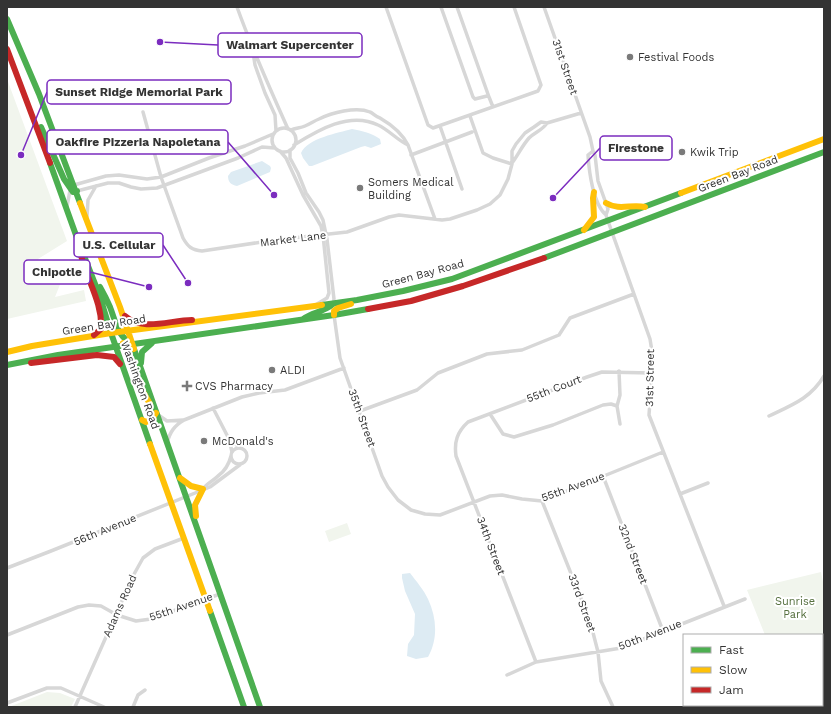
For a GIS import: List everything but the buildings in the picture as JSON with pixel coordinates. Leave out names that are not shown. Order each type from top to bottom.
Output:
[{"type":"main road","points":[[7,19],[39,94],[72,187],[72,192],[77,192]]},
{"type":"main road","name":"Washington Road","points":[[7,49],[99,294],[111,333],[244,707]]},
{"type":"main road","points":[[30,109],[40,124],[64,179],[72,187]]},
{"type":"main road","name":"Green Bay Road","points":[[7,352],[32,346],[111,333],[333,304],[403,291],[452,279],[584,230],[607,218],[645,207],[824,139]]},
{"type":"main road","name":"Green Bay Road","points":[[7,365],[58,355],[334,315],[411,301],[463,286],[525,265],[824,152]]},
{"type":"main road","name":"Washington Road","points":[[77,192],[120,307],[167,445],[260,707]]},
{"type":"main road","points":[[584,230],[586,225],[591,222],[593,218],[592,195],[594,192]]},
{"type":"main road","points":[[606,203],[611,207],[618,208],[637,204],[645,207]]},
{"type":"main road","points":[[80,246],[110,308],[119,332],[127,342],[133,344]]},
{"type":"main road","points":[[80,246],[81,260],[100,311],[102,322],[102,326],[99,331],[90,337]]},
{"type":"main road","points":[[334,315],[334,311],[336,309],[349,305],[357,300]]},
{"type":"main road","points":[[303,319],[310,314],[327,309],[333,304]]},
{"type":"main road","points":[[120,307],[128,321],[137,324],[181,319],[200,322]]},
{"type":"main road","points":[[111,333],[121,340],[125,346],[142,390],[156,413],[151,420],[146,422],[142,420]]},
{"type":"main road","points":[[151,397],[141,363],[141,355],[144,349],[155,341]]},
{"type":"main road","points":[[18,363],[39,363],[99,355],[116,358],[124,370]]},
{"type":"main road","points":[[179,476],[189,485],[202,489],[194,510],[201,539]]},
{"type":"street","points":[[237,7],[276,105],[295,137],[294,145]]},
{"type":"street","points":[[386,7],[428,125],[433,128],[538,91],[541,85],[514,7]]},
{"type":"street","points":[[441,7],[473,97],[475,99],[487,96],[489,97]]},
{"type":"street","points":[[457,7],[493,107]]},
{"type":"street","name":"31st Street","points":[[544,7],[590,137],[592,151],[595,155],[598,182],[608,210],[607,218]]},
{"type":"street","points":[[252,47],[255,65],[275,115],[276,131]]},
{"type":"street","points":[[67,209],[72,187],[112,175],[147,179],[161,178],[209,158],[245,146],[273,134],[282,128],[290,130],[304,127],[320,118],[332,114],[357,110],[369,112],[388,123],[403,137],[408,146],[435,219]]},
{"type":"street","name":"Market Lane","points":[[143,112],[161,178],[183,238],[188,246],[194,251],[202,252],[275,240],[347,232],[388,217],[399,215],[450,219],[470,213],[490,204],[500,195],[508,179],[512,164],[512,151],[525,133],[541,122],[547,123],[581,113]]},
{"type":"street","points":[[470,116],[483,153],[512,164]]},
{"type":"street","points":[[280,151],[283,152],[290,150],[294,145],[324,128],[347,121],[358,120],[367,120],[377,124],[408,146]]},
{"type":"street","name":"Market Lane","points":[[512,164],[523,146],[531,137],[544,128],[547,123]]},
{"type":"street","points":[[440,126],[462,189]]},
{"type":"street","points":[[411,155],[472,132]]},
{"type":"street","points":[[273,134],[272,141],[275,148]]},
{"type":"street","points":[[77,192],[108,183],[119,183],[131,187],[146,189],[164,185],[238,158],[262,147],[275,148],[286,158],[303,195],[317,217],[325,235],[329,292],[327,298],[312,306]]},
{"type":"street","points":[[290,150],[290,158],[306,193],[323,220],[334,298],[333,304]]},
{"type":"street","name":"31st Street","points":[[592,151],[588,155],[590,175],[594,192],[601,211],[607,218],[650,339],[653,358],[649,415],[724,606]]},
{"type":"street","points":[[88,221],[88,200],[96,186]]},
{"type":"street","points":[[360,410],[417,390],[438,373],[487,354],[522,350],[559,335],[570,318],[634,294]]},
{"type":"street","name":"35th Street","points":[[334,315],[340,358],[360,410],[382,476],[388,488],[398,500],[411,510]]},
{"type":"street","points":[[167,445],[170,434],[176,425],[184,420],[249,395],[285,390],[344,368]]},
{"type":"street","name":"55th Court","points":[[461,428],[468,422],[602,372],[652,373]]},
{"type":"street","points":[[619,372],[620,395],[617,406],[620,424]]},
{"type":"street","points":[[769,416],[800,401],[818,386],[824,376]]},
{"type":"street","points":[[490,414],[503,434],[514,438],[603,405],[610,404],[617,406]]},
{"type":"street","points":[[214,408],[229,439],[234,462],[241,464],[247,457],[246,452],[229,439]]},
{"type":"street","points":[[156,413],[167,421],[184,420]]},
{"type":"street","name":"34th Street","points":[[461,428],[457,435],[455,447],[456,456],[536,662]]},
{"type":"street","points":[[232,454],[235,449],[240,448]]},
{"type":"street","name":"55th Avenue","points":[[411,510],[425,514],[440,514],[490,496],[502,495],[542,501],[664,452]]},
{"type":"street","name":"56th Avenue","points":[[202,489],[229,464],[232,454]]},
{"type":"street","name":"56th Avenue","points":[[7,568],[186,497],[217,483],[241,464]]},
{"type":"street","name":"32nd Street","points":[[603,476],[663,631]]},
{"type":"street","points":[[680,494],[708,483]]},
{"type":"street","name":"33rd Street","points":[[542,501],[590,622],[598,652],[601,681],[613,707]]},
{"type":"street","name":"Adams Road","points":[[75,707],[133,576],[143,558],[155,549],[184,538]]},
{"type":"street","name":"55th Avenue","points":[[7,635],[78,607],[89,605],[101,606],[117,615],[136,621],[151,619],[220,594]]},
{"type":"street","name":"50th Avenue","points":[[507,675],[536,662],[621,648],[724,606],[745,599]]},
{"type":"street","points":[[7,703],[47,688],[61,688],[104,707]]},
{"type":"street","points":[[133,707],[138,695],[145,690]]},
{"type":"green space","points":[[7,79],[67,241],[38,259],[48,276],[61,282],[55,297],[84,290],[86,301],[7,319]]},
{"type":"green space","points":[[347,523],[351,534],[329,542],[325,531]]},
{"type":"green space","name":"Sunrise Park","points":[[821,572],[824,587],[824,707],[794,706],[823,706],[823,634],[765,634],[747,590]]},
{"type":"green space","points":[[47,692],[60,693],[75,699],[71,707],[9,707]]},
{"type":"shaded area","points":[[352,129],[374,135],[380,139],[381,144],[371,148],[365,146],[361,147],[312,166],[309,166],[303,158],[301,153],[310,143],[332,134]]},
{"type":"shaded area","points":[[262,161],[270,166],[270,172],[237,186],[229,182],[228,176],[231,172]]},
{"type":"shaded area","points":[[410,573],[428,599],[435,621],[435,636],[428,657],[416,659],[407,656],[408,644],[414,635],[415,614],[405,591],[402,574]]},
{"type":"traffic: fast","points":[[7,19],[39,94],[80,203]]},
{"type":"traffic: fast","points":[[41,127],[64,179],[73,192],[77,191]]},
{"type":"traffic: fast","points":[[544,258],[824,152]]},
{"type":"traffic: fast","points":[[50,163],[99,294],[150,444]]},
{"type":"traffic: fast","points":[[322,305],[403,291],[452,279],[681,193]]},
{"type":"traffic: fast","points":[[100,287],[109,304],[120,333],[133,344]]},
{"type":"traffic: fast","points":[[303,319],[326,309],[333,304]]},
{"type":"traffic: fast","points":[[7,365],[58,355],[368,309]]},
{"type":"traffic: fast","points":[[141,363],[142,352],[152,343]]},
{"type":"traffic: fast","points":[[134,349],[260,707]]},
{"type":"traffic: fast","points":[[210,611],[244,707]]},
{"type":"traffic: slow","points":[[681,193],[824,139]]},
{"type":"traffic: slow","points":[[584,230],[594,217],[594,192]]},
{"type":"traffic: slow","points":[[80,203],[120,307],[134,349]]},
{"type":"traffic: slow","points":[[606,203],[616,207],[645,207]]},
{"type":"traffic: slow","points":[[334,315],[334,311],[338,308],[351,304]]},
{"type":"traffic: slow","points":[[7,352],[32,346],[111,333],[322,305]]},
{"type":"traffic: slow","points":[[123,343],[142,390],[150,404]]},
{"type":"traffic: slow","points":[[142,420],[146,422],[151,420],[156,413]]},
{"type":"traffic: slow","points":[[150,444],[210,611]]},
{"type":"traffic: slow","points":[[180,478],[191,486],[203,489],[195,505],[196,516]]},
{"type":"traffic: jam","points":[[7,49],[50,163]]},
{"type":"traffic: jam","points":[[80,251],[82,261],[97,299],[101,319],[101,329],[94,335]]},
{"type":"traffic: jam","points":[[368,309],[411,301],[463,286],[544,258]]},
{"type":"traffic: jam","points":[[125,316],[132,321],[148,324],[192,320]]},
{"type":"traffic: jam","points":[[31,363],[97,355],[114,357],[120,364]]},
{"type":"place","name":"Walmart Supercenter","points":[[160,42]]},
{"type":"place","name":"Festival Foods","points":[[630,57]]},
{"type":"place","name":"Kwik Trip","points":[[682,152]]},
{"type":"place","name":"Sunset Ridge Memorial Park","points":[[21,155]]},
{"type":"place","name":"Somers Medical Building","points":[[360,188]]},
{"type":"place","name":"Oakfire Pizzeria Napoletana","points":[[274,195]]},
{"type":"place","name":"Firestone","points":[[553,198]]},
{"type":"place","name":"U.S. Cellular","points":[[188,283]]},
{"type":"place","name":"Chipotle","points":[[149,287]]},
{"type":"place","name":"ALDI","points":[[272,370]]},
{"type":"place","name":"CVS Pharmacy","points":[[187,386]]},
{"type":"place","name":"McDonald's","points":[[204,441]]}]
